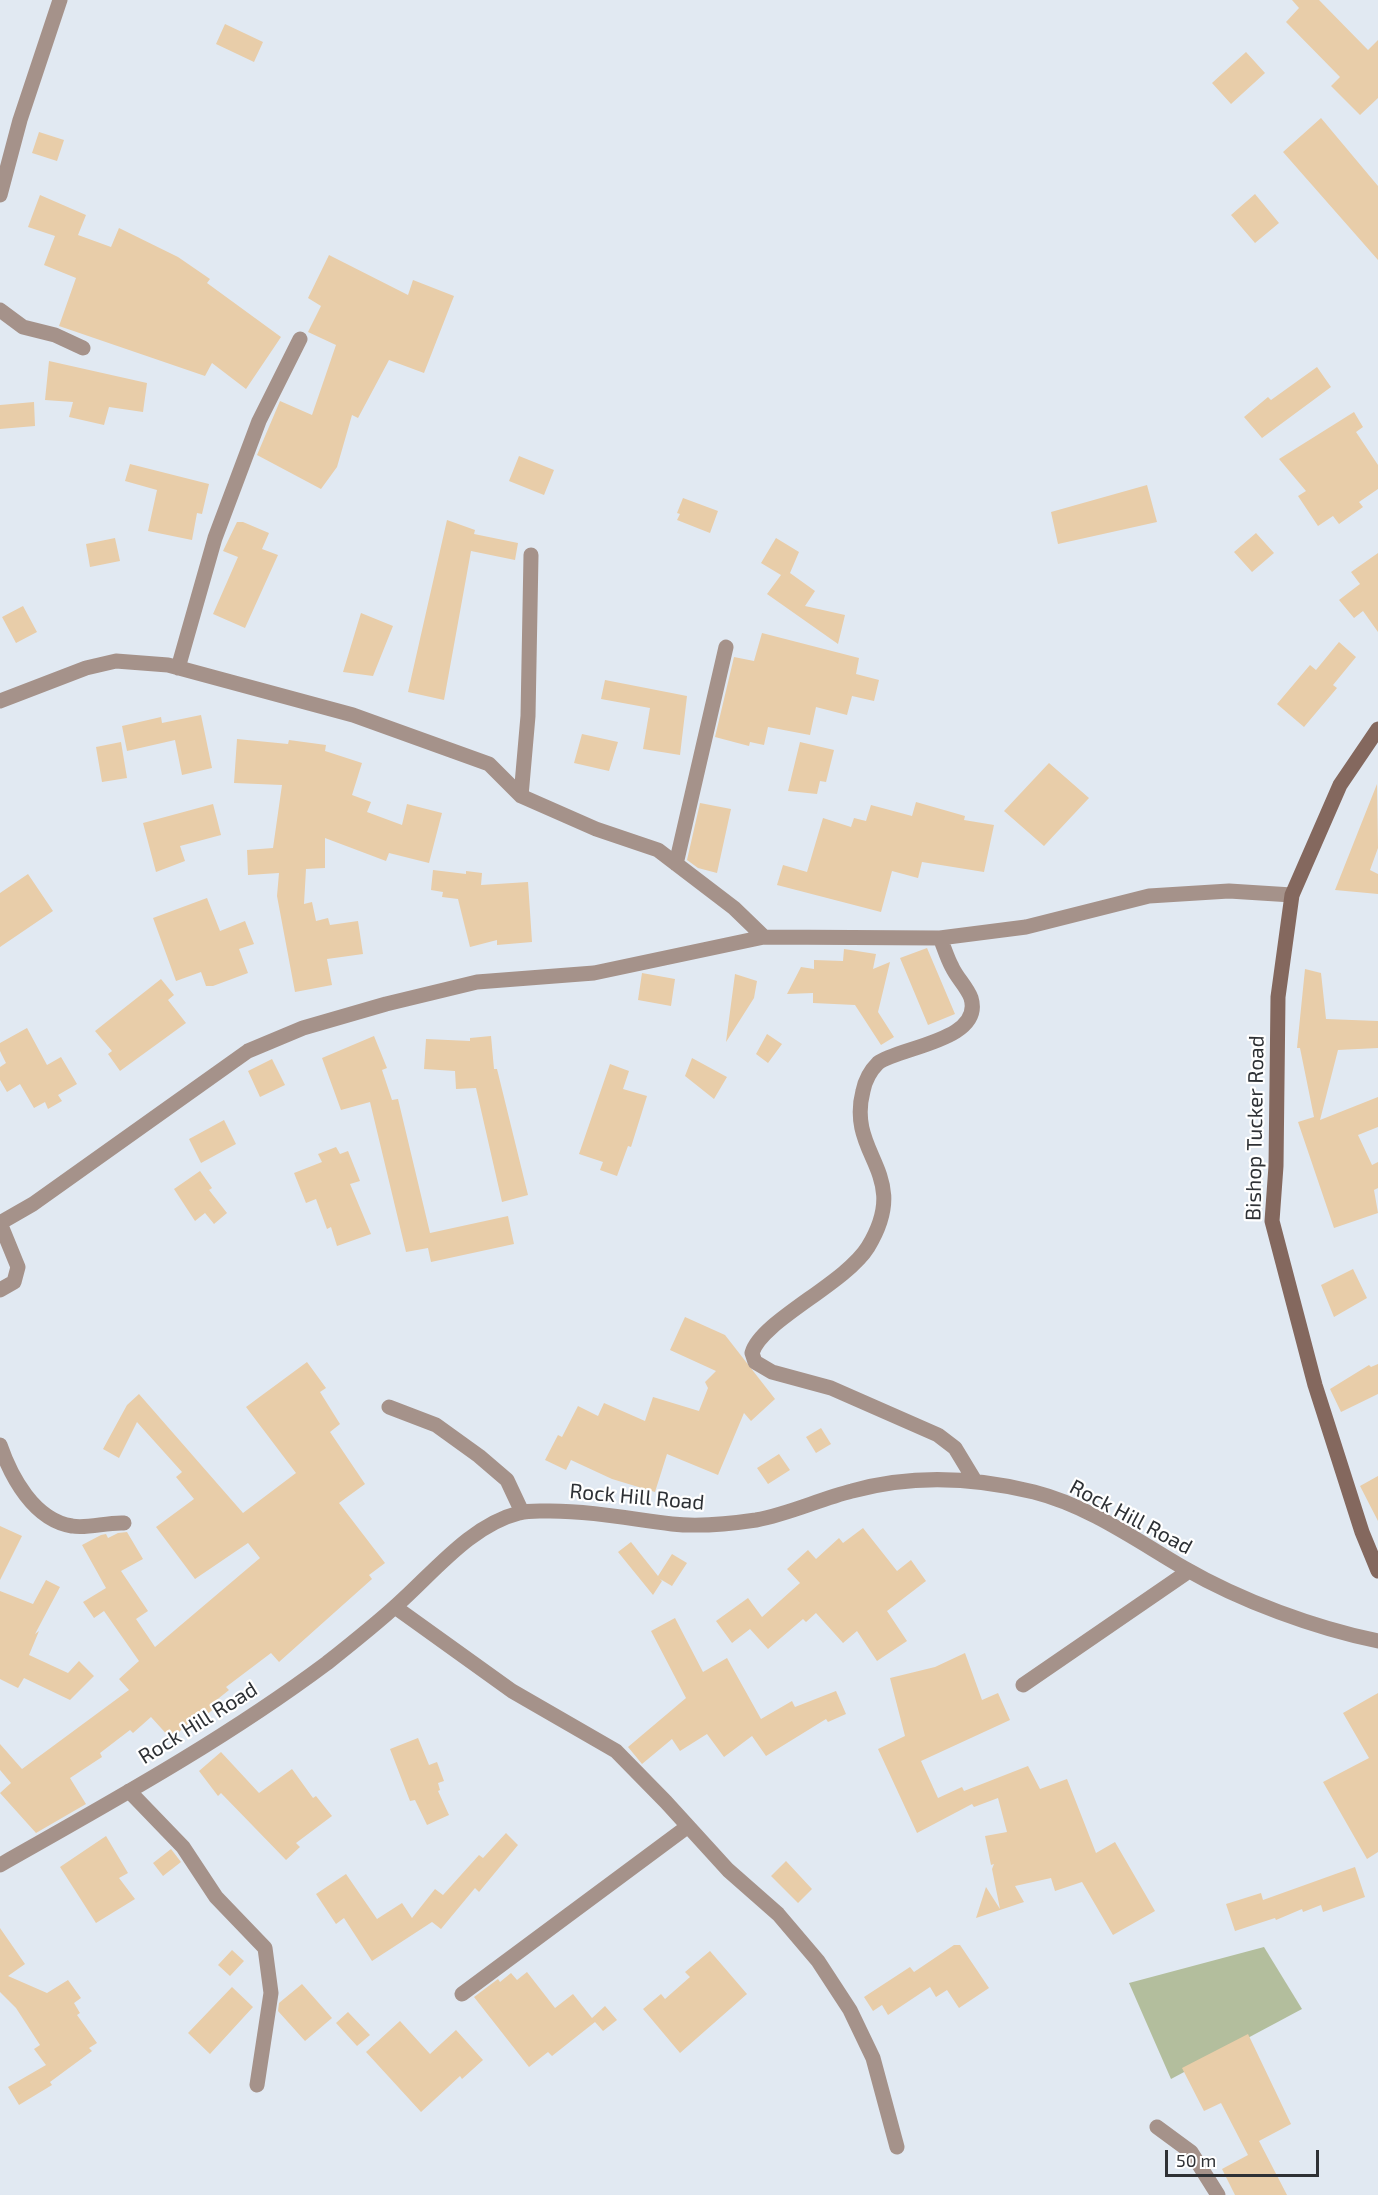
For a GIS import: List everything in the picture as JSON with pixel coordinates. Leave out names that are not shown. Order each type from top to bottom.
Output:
[{"type":"main road","name":"Bishop Tucker Road","points":[[1378,729],[1340,785],[1292,895],[1278,997],[1276,1166],[1272,1221],[1316,1385],[1362,1532],[1378,1571]]},
{"type":"street","points":[[0,195],[20,120],[60,0]]},
{"type":"street","points":[[0,310],[23,327],[55,335],[83,348]]},
{"type":"street","points":[[178,668],[215,538],[259,421],[300,339]]},
{"type":"street","points":[[521,796],[528,716],[531,555]]},
{"type":"street","points":[[676,864],[726,647]]},
{"type":"street","points":[[0,701],[86,668],[116,661],[178,668],[353,715],[489,764],[521,796],[596,829],[658,850],[734,908],[764,937]]},
{"type":"street","points":[[0,1290],[14,1282],[18,1267],[0,1223],[33,1204],[248,1050],[303,1028],[386,1004],[477,982],[594,973],[764,937],[940,938],[1026,927],[1149,896],[1229,891],[1292,895]]},
{"type":"street","points":[[940,938],[951,967],[971,999],[972,1007],[968,1018],[951,1036],[892,1056],[871,1071],[863,1091],[861,1116],[863,1137],[882,1177],[885,1194],[880,1223],[867,1248],[847,1272],[762,1335],[752,1353],[755,1362],[772,1372],[831,1388],[938,1435],[955,1448],[975,1480]]},
{"type":"street","points":[[389,1407],[436,1425],[479,1456],[507,1480],[522,1512]]},
{"type":"street","points":[[0,1444],[8,1467],[26,1494],[38,1509],[58,1522],[74,1527],[105,1522],[123,1523]]},
{"type":"street","name":"Rock Hill Road","points":[[0,1865],[129,1791],[261,1709],[327,1662],[395,1607],[488,1525],[522,1512],[589,1511],[674,1524],[720,1525],[761,1519],[854,1490],[903,1480],[975,1480],[1038,1493],[1083,1510],[1189,1571],[1250,1599],[1339,1633],[1378,1641]]},
{"type":"street","points":[[1023,1684],[1189,1571]]},
{"type":"street","points":[[395,1607],[512,1691],[616,1751],[728,1870],[778,1914],[818,1961],[850,2010],[873,2058],[897,2147]]},
{"type":"street","points":[[129,1791],[183,1847],[216,1897],[265,1948],[271,1993],[257,2085]]},
{"type":"street","points":[[462,1994],[687,1827]]},
{"type":"street","points":[[1157,2127],[1191,2152],[1218,2195]]},
{"type":"green space","points":[[1264,1947],[1302,2009],[1171,2079],[1129,1983]]},
{"type":"building","points":[[1292,0],[1319,0],[1368,50],[1378,40],[1378,98],[1360,115],[1331,86],[1340,77],[1286,22],[1299,8]]},
{"type":"building","points":[[225,24],[263,42],[254,62],[216,44]]},
{"type":"building","points":[[1246,52],[1265,73],[1231,104],[1212,83]]},
{"type":"building","points":[[1321,118],[1378,186],[1378,260],[1283,152]]},
{"type":"building","points":[[39,132],[64,140],[57,161],[32,153]]},
{"type":"building","points":[[1255,194],[1279,223],[1255,243],[1231,215]]},
{"type":"building","points":[[40,195],[86,215],[78,235],[111,247],[119,228],[178,257],[210,279],[207,283],[281,337],[246,389],[212,363],[205,376],[59,326],[76,278],[44,265],[55,236],[28,227]]},
{"type":"building","points":[[329,255],[408,295],[413,280],[454,296],[424,373],[389,360],[358,418],[352,415],[337,467],[321,489],[257,455],[280,401],[312,415],[336,345],[308,332],[321,306],[308,298]]},
{"type":"building","points":[[49,361],[147,383],[143,412],[109,407],[104,425],[69,417],[73,402],[45,400]]},
{"type":"building","points":[[1317,367],[1331,387],[1262,438],[1244,417],[1268,397],[1271,400]]},
{"type":"building","points":[[34,402],[35,426],[0,429],[0,405]]},
{"type":"building","points":[[1354,412],[1363,427],[1356,432],[1378,465],[1378,489],[1359,502],[1363,507],[1339,524],[1333,516],[1318,526],[1298,496],[1306,491],[1279,459]]},
{"type":"building","points":[[519,456],[554,470],[544,495],[509,481]]},
{"type":"building","points":[[130,464],[209,484],[202,514],[197,513],[192,540],[148,531],[157,490],[125,481]]},
{"type":"building","points":[[1147,485],[1157,522],[1058,544],[1051,512]]},
{"type":"building","points":[[683,498],[718,511],[710,533],[677,520],[680,514],[677,513]]},
{"type":"building","points":[[447,520],[475,530],[474,534],[518,543],[515,560],[471,551],[444,700],[408,692]]},
{"type":"building","points":[[237,522],[243,522],[269,533],[262,549],[278,555],[245,628],[213,614],[238,557],[223,551]]},
{"type":"building","points":[[1256,533],[1274,553],[1252,572],[1234,552]]},
{"type":"building","points":[[115,538],[120,561],[90,567],[86,544]]},
{"type":"building","points":[[776,538],[799,552],[790,573],[815,591],[805,606],[845,615],[838,644],[767,594],[781,575],[761,563]]},
{"type":"building","points":[[1378,553],[1378,632],[1363,611],[1354,618],[1339,600],[1360,584],[1351,572]]},
{"type":"building","points":[[23,606],[37,632],[16,643],[2,617]]},
{"type":"building","points":[[361,613],[393,626],[373,676],[343,672]]},
{"type":"building","points":[[762,633],[859,658],[856,674],[879,680],[874,701],[852,696],[847,715],[816,707],[810,735],[768,727],[764,745],[750,742],[749,746],[715,737],[734,657],[754,661]]},
{"type":"building","points":[[1339,642],[1356,657],[1333,685],[1337,688],[1304,727],[1277,704],[1310,665],[1316,670]]},
{"type":"building","points":[[605,680],[687,696],[680,755],[643,749],[650,708],[601,699]]},
{"type":"building","points":[[201,715],[212,768],[182,775],[175,740],[127,751],[122,726],[161,717],[162,723]]},
{"type":"building","points":[[582,734],[618,742],[609,771],[574,763]]},
{"type":"building","points":[[237,739],[288,744],[289,740],[326,745],[325,751],[362,763],[352,795],[371,802],[367,812],[402,825],[407,804],[442,813],[429,863],[389,853],[386,861],[325,838],[325,868],[306,869],[304,904],[312,902],[316,921],[328,918],[330,925],[358,921],[363,954],[327,959],[332,985],[295,992],[277,896],[279,873],[248,875],[247,850],[273,848],[282,785],[234,783]]},
{"type":"building","points":[[121,742],[127,778],[102,782],[96,747]]},
{"type":"building","points":[[800,742],[834,750],[826,782],[820,781],[817,794],[788,791]]},
{"type":"building","points":[[1049,763],[1089,798],[1044,846],[1004,811]]},
{"type":"building","points":[[1377,784],[1378,848],[1370,870],[1378,874],[1378,894],[1335,890]]},
{"type":"building","points":[[916,802],[965,816],[964,820],[994,825],[984,872],[922,862],[918,878],[892,871],[881,912],[777,885],[783,865],[807,872],[823,818],[851,827],[854,818],[866,821],[871,805],[912,816]]},
{"type":"building","points":[[700,803],[731,809],[717,873],[698,868],[687,860]]},
{"type":"building","points":[[213,804],[221,835],[180,846],[185,861],[156,872],[143,823]]},
{"type":"building","points":[[433,870],[466,874],[466,871],[482,873],[481,885],[528,882],[532,942],[497,945],[497,940],[470,947],[458,899],[442,897],[443,892],[431,890]]},
{"type":"building","points":[[28,874],[53,911],[0,947],[0,893]]},
{"type":"building","points":[[207,898],[220,931],[245,921],[254,944],[239,949],[248,973],[213,986],[206,986],[201,972],[176,981],[153,918]]},
{"type":"building","points":[[927,948],[955,1014],[928,1025],[900,958]]},
{"type":"building","points":[[844,949],[876,954],[873,969],[890,962],[878,1012],[894,1037],[881,1045],[855,1005],[813,1003],[813,993],[787,994],[801,967],[814,969],[814,960],[843,961]]},
{"type":"building","points":[[1305,969],[1321,973],[1326,1019],[1378,1021],[1378,1048],[1338,1050],[1320,1120],[1378,1097],[1378,1127],[1358,1135],[1372,1165],[1378,1162],[1378,1188],[1374,1190],[1378,1213],[1334,1228],[1298,1122],[1314,1117],[1300,1048],[1297,1048]]},
{"type":"building","points":[[642,973],[675,979],[671,1006],[638,1000]]},
{"type":"building","points":[[735,974],[757,981],[754,998],[726,1042]]},
{"type":"building","points":[[161,979],[174,995],[168,1000],[186,1023],[120,1071],[108,1054],[112,1051],[95,1031]]},
{"type":"building","points":[[27,1028],[47,1065],[61,1057],[77,1084],[58,1095],[62,1101],[48,1109],[45,1102],[34,1108],[20,1084],[7,1092],[0,1080],[0,1067],[6,1063],[0,1051],[0,1043]]},
{"type":"building","points":[[767,1034],[782,1044],[768,1063],[756,1054]]},
{"type":"building","points":[[374,1036],[387,1068],[382,1070],[392,1100],[398,1099],[430,1233],[508,1216],[514,1244],[431,1262],[428,1248],[406,1252],[370,1102],[341,1110],[322,1058]]},
{"type":"building","points":[[491,1036],[494,1069],[497,1069],[528,1195],[502,1202],[476,1088],[456,1089],[455,1071],[424,1069],[426,1039],[470,1041],[470,1038]]},
{"type":"building","points":[[692,1058],[727,1077],[714,1099],[685,1076]]},
{"type":"building","points":[[272,1059],[285,1085],[260,1097],[248,1071]]},
{"type":"building","points":[[610,1064],[629,1071],[623,1089],[647,1096],[631,1147],[628,1146],[617,1176],[600,1170],[603,1162],[579,1154]]},
{"type":"building","points":[[224,1120],[236,1144],[201,1163],[189,1139]]},
{"type":"building","points":[[336,1147],[340,1154],[348,1151],[360,1181],[350,1184],[371,1234],[337,1246],[331,1227],[327,1229],[316,1199],[306,1203],[294,1173],[322,1162],[318,1154]]},
{"type":"building","points":[[200,1171],[212,1188],[209,1190],[227,1213],[214,1224],[205,1213],[195,1221],[174,1189]]},
{"type":"building","points":[[1353,1269],[1367,1298],[1334,1317],[1321,1285]]},
{"type":"building","points":[[685,1317],[725,1335],[775,1399],[751,1421],[744,1413],[718,1475],[667,1454],[655,1492],[612,1479],[571,1460],[566,1470],[545,1460],[558,1435],[562,1437],[578,1406],[598,1416],[604,1403],[645,1421],[653,1397],[699,1411],[708,1388],[705,1382],[716,1371],[670,1350]]},
{"type":"building","points":[[307,1362],[326,1388],[320,1392],[340,1424],[330,1432],[365,1484],[339,1503],[385,1563],[369,1575],[372,1579],[279,1662],[271,1653],[226,1687],[229,1690],[214,1702],[217,1706],[198,1722],[195,1718],[171,1739],[151,1717],[133,1733],[130,1730],[100,1753],[102,1757],[70,1778],[86,1804],[36,1833],[0,1793],[11,1783],[0,1770],[0,1744],[22,1769],[129,1690],[119,1679],[139,1661],[104,1611],[94,1618],[83,1602],[106,1588],[82,1545],[101,1535],[106,1534],[108,1538],[127,1532],[143,1559],[121,1571],[148,1611],[136,1619],[155,1647],[260,1558],[248,1543],[195,1579],[156,1527],[194,1499],[176,1477],[182,1472],[137,1422],[119,1458],[103,1449],[127,1405],[139,1394],[243,1513],[296,1473],[246,1407]]},
{"type":"building","points":[[1378,1364],[1378,1394],[1341,1412],[1330,1389],[1369,1365],[1371,1367]]},
{"type":"building","points":[[821,1428],[831,1444],[816,1453],[806,1437]]},
{"type":"building","points":[[779,1454],[790,1470],[768,1484],[757,1468]]},
{"type":"building","points":[[1378,1476],[1378,1521],[1360,1486]]},
{"type":"building","points":[[0,1526],[22,1536],[0,1580]]},
{"type":"building","points":[[863,1528],[897,1571],[911,1560],[926,1581],[887,1611],[907,1641],[877,1661],[857,1631],[843,1643],[816,1613],[806,1622],[803,1619],[768,1649],[750,1629],[732,1643],[716,1621],[748,1598],[762,1617],[800,1583],[787,1569],[808,1550],[816,1559],[839,1538],[843,1543]]},
{"type":"building","points":[[631,1542],[658,1576],[672,1554],[687,1563],[672,1586],[660,1579],[662,1581],[653,1595],[618,1552]]},
{"type":"building","points":[[46,1580],[60,1587],[35,1634],[39,1631],[29,1655],[68,1673],[79,1661],[94,1676],[70,1700],[24,1678],[18,1688],[0,1679],[0,1591],[33,1604]]},
{"type":"building","points":[[675,1618],[703,1672],[727,1658],[761,1719],[792,1701],[795,1707],[836,1691],[846,1714],[828,1722],[826,1719],[766,1756],[752,1736],[724,1757],[707,1734],[680,1751],[672,1739],[642,1764],[628,1747],[686,1698],[651,1631]]},
{"type":"building","points":[[965,1653],[982,1700],[998,1693],[1010,1720],[921,1761],[938,1798],[962,1787],[964,1791],[1028,1766],[1040,1789],[1067,1779],[1096,1853],[1115,1842],[1155,1911],[1113,1935],[1082,1882],[1055,1891],[1051,1878],[1015,1886],[1024,1902],[976,1918],[986,1887],[1000,1909],[992,1869],[994,1864],[991,1865],[985,1836],[1007,1832],[998,1798],[974,1807],[972,1804],[917,1833],[878,1749],[905,1736],[890,1678],[935,1667]]},
{"type":"building","points":[[1378,1693],[1378,1852],[1367,1859],[1323,1782],[1369,1758],[1343,1713]]},
{"type":"building","points":[[418,1738],[429,1765],[437,1762],[444,1781],[438,1783],[440,1790],[438,1791],[449,1815],[427,1825],[415,1800],[410,1801],[390,1749]]},
{"type":"building","points":[[221,1752],[259,1793],[292,1769],[313,1798],[316,1796],[332,1816],[296,1843],[300,1847],[286,1860],[221,1793],[218,1796],[199,1771]]},
{"type":"building","points":[[506,1833],[518,1845],[479,1892],[475,1888],[441,1929],[432,1922],[372,1961],[344,1918],[336,1924],[316,1894],[346,1874],[377,1919],[402,1903],[412,1918],[435,1889],[443,1895],[479,1855],[483,1858]]},
{"type":"building","points":[[106,1836],[128,1873],[119,1878],[135,1899],[96,1923],[60,1867]]},
{"type":"building","points":[[171,1849],[181,1862],[163,1876],[153,1863]]},
{"type":"building","points":[[786,1861],[812,1889],[798,1903],[771,1876]]},
{"type":"building","points":[[1355,1867],[1365,1897],[1323,1912],[1321,1905],[1303,1912],[1302,1909],[1276,1920],[1275,1918],[1235,1931],[1226,1904],[1261,1893],[1263,1900]]},
{"type":"building","points":[[0,1928],[25,1964],[8,1976],[47,1993],[68,1980],[81,1998],[74,2003],[80,2013],[77,2015],[97,2043],[89,2048],[92,2051],[50,2082],[52,2085],[19,2105],[8,2087],[46,2065],[34,2049],[40,2045],[16,2008],[0,1992]]},
{"type":"building","points":[[954,1945],[960,1945],[989,1988],[959,2008],[947,1990],[936,1997],[930,1987],[888,2015],[882,2005],[873,2011],[864,1997],[910,1967],[914,1972]]},
{"type":"building","points":[[232,1950],[244,1961],[230,1976],[218,1965]]},
{"type":"building","points":[[710,1951],[747,1994],[680,2053],[643,2009],[661,1994],[665,1999],[690,1977],[685,1972]]},
{"type":"building","points":[[527,1972],[555,2008],[573,1994],[592,2018],[605,2006],[617,2020],[603,2031],[595,2022],[552,2056],[548,2052],[529,2067],[474,1997],[498,1979],[500,1982],[511,1973],[517,1980]]},
{"type":"building","points":[[302,1984],[332,2018],[305,2041],[278,2011],[279,2003]]},
{"type":"building","points":[[232,1987],[253,2007],[210,2054],[188,2033]]},
{"type":"building","points":[[348,2012],[370,2035],[357,2046],[336,2023]]},
{"type":"building","points":[[400,2021],[430,2054],[456,2030],[483,2060],[462,2079],[460,2076],[421,2112],[366,2052]]},
{"type":"building","points":[[1248,2034],[1291,2124],[1259,2141],[1287,2195],[1235,2195],[1222,2169],[1248,2155],[1221,2103],[1204,2111],[1182,2068]]}]
